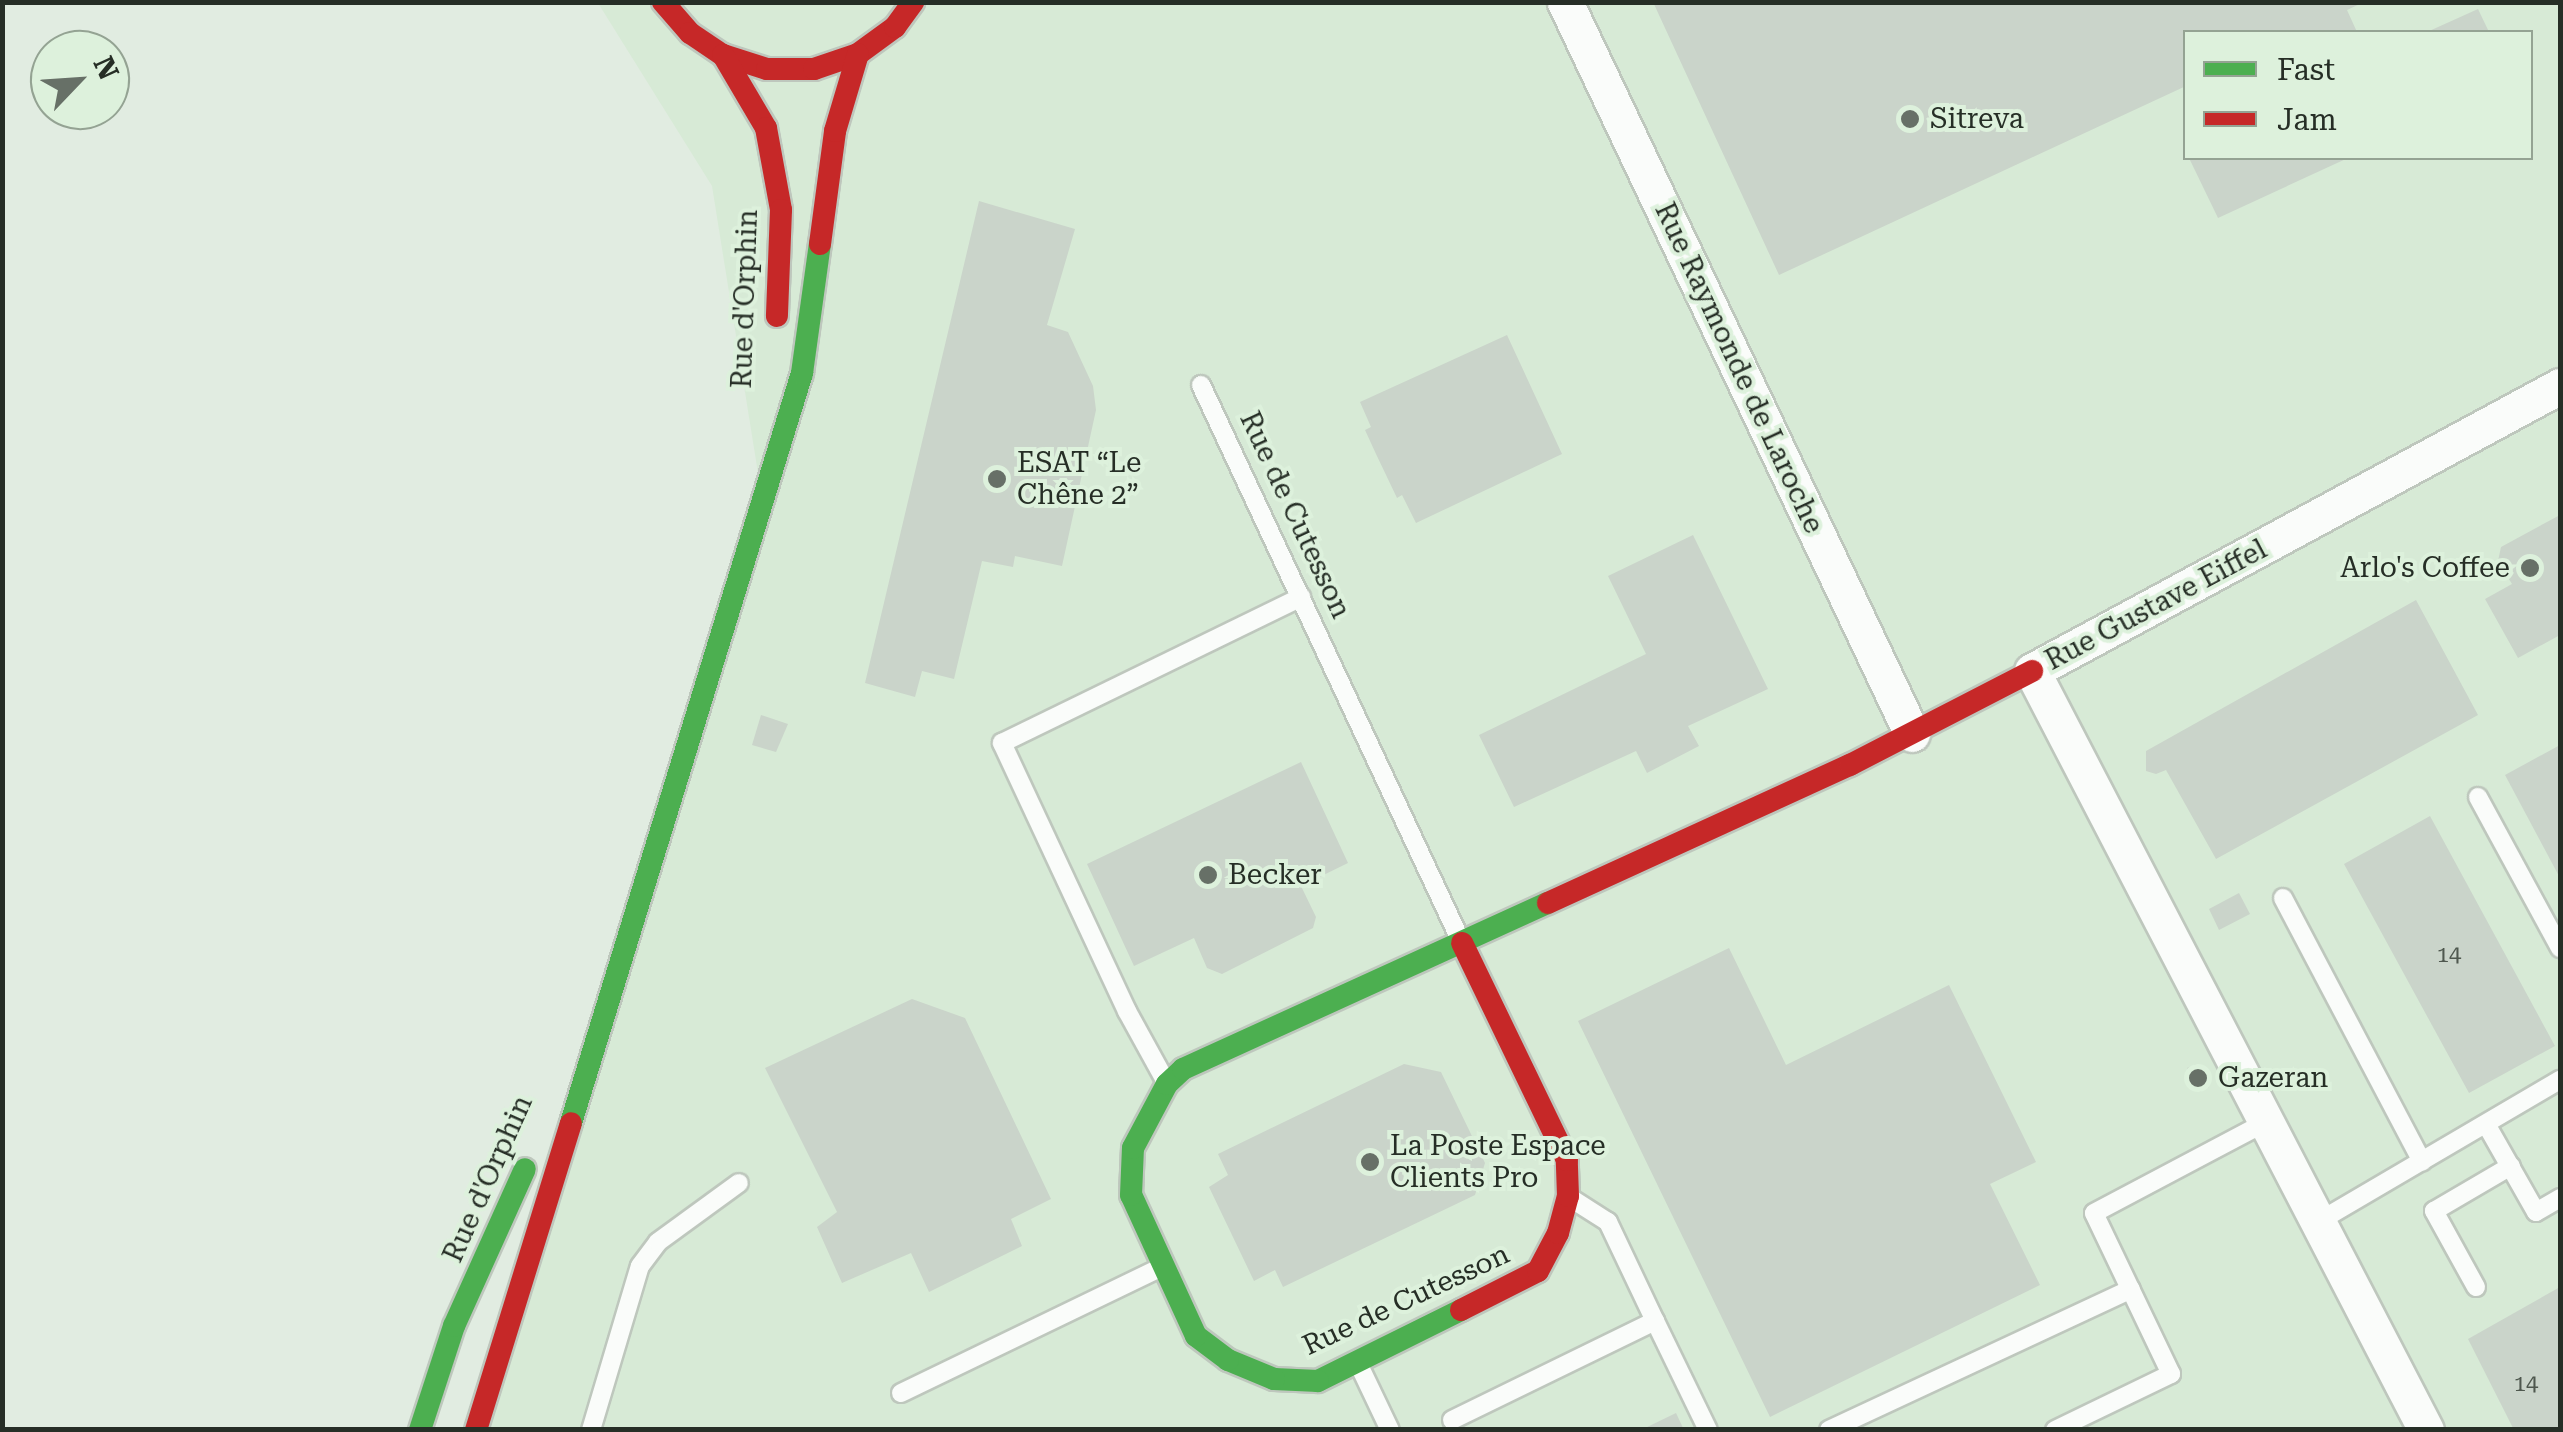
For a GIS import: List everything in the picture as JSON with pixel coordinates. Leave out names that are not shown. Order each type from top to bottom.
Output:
[{"type":"main road","points":[[663,2],[690,33],[723,55],[767,69],[814,68],[858,54],[895,27],[913,2]]},
{"type":"main road","name":"Rue d'Orphin","points":[[476,1430],[802,373],[835,131],[858,54]]},
{"type":"main road","name":"Rue d'Orphin","points":[[723,55],[766,128],[769,144],[780,210],[776,347]]},
{"type":"main road","name":"Rue d'Orphin","points":[[762,498],[773,385]]},
{"type":"main road","points":[[1167,1084],[1183,1070],[1912,734],[2032,671]]},
{"type":"main road","name":"Rue de Cutesson","points":[[1167,1084],[1133,1148],[1131,1194],[1196,1336],[1228,1360],[1274,1379],[1318,1382],[1538,1271],[1558,1233],[1568,1196],[1567,1160],[1462,943]]},
{"type":"main road","name":"Rue d'Orphin","points":[[549,1115],[620,957]]},
{"type":"main road","name":"Rue d'Orphin","points":[[420,1430],[454,1326],[533,1150]]},
{"type":"street","name":"Rue Raymonde de Laroche","points":[[1565,2],[1912,734]]},
{"type":"street","name":"Rue Gustave Eiffel","points":[[2426,1430],[2315,1223],[2032,671],[2560,386]]},
{"type":"lane","name":"Rue de Cutesson","points":[[1201,385],[1462,943]]},
{"type":"lane","points":[[1167,1084],[1127,1011],[1002,743],[1301,597]]},
{"type":"lane","points":[[2478,797],[2560,948]]},
{"type":"lane","points":[[2283,898],[2422,1162]]},
{"type":"lane","points":[[2315,1223],[2560,1080]]},
{"type":"lane","points":[[2055,1430],[2171,1374],[2094,1213],[2264,1123]]},
{"type":"lane","points":[[2486,1124],[2536,1212],[2560,1198]]},
{"type":"lane","points":[[2476,1287],[2434,1211],[2511,1166]]},
{"type":"lane","points":[[590,1430],[640,1266],[658,1242],[739,1183]]},
{"type":"lane","points":[[1568,1196],[1608,1222],[1708,1430]]},
{"type":"lane","points":[[901,1393],[1163,1266]]},
{"type":"lane","points":[[1828,1430],[2131,1290]]},
{"type":"lane","points":[[1452,1420],[1656,1321]]},
{"type":"lane","points":[[1358,1362],[1390,1430]]},
{"type":"shaded area","points":[[598,3],[2560,3],[2560,1429],[476,1430],[762,498],[712,186]]},
{"type":"building","name":"Sitreva","points":[[1653,2],[2364,2],[2347,10],[2356,30],[2183,30],[2183,87],[1779,275]]},
{"type":"building","points":[[2478,9],[2488,30],[2431,30]]},
{"type":"building","points":[[2190,160],[2344,160],[2218,218]]},
{"type":"building","name":"ESAT “Le Chêne 2”","points":[[979,201],[1075,229],[1047,325],[1068,332],[1093,386],[1096,410],[1062,566],[1015,556],[1013,567],[982,561],[954,679],[922,671],[915,697],[865,683]]},
{"type":"building","points":[[1507,335],[1562,454],[1416,523],[1402,495],[1397,498],[1376,454],[1365,430],[1371,427],[1360,402]]},
{"type":"building","points":[[2560,515],[2560,635],[2518,658],[2485,599],[2512,584],[2498,561],[2501,547]]},
{"type":"building","points":[[1693,535],[1768,689],[1688,726],[1699,746],[1647,773],[1636,751],[1514,807],[1479,735],[1646,654],[1608,576]]},
{"type":"building","points":[[2416,600],[2478,715],[2216,859],[2166,770],[2156,774],[2146,771],[2146,751]]},
{"type":"building","points":[[761,715],[788,724],[776,752],[752,745]]},
{"type":"building","points":[[2560,745],[2560,878],[2505,775]]},
{"type":"building","name":"Becker","points":[[1301,762],[1348,863],[1301,886],[1316,917],[1313,928],[1222,974],[1207,968],[1194,938],[1134,966],[1087,864]]},
{"type":"building","points":[[2430,816],[2555,1046],[2469,1093],[2344,864]]},
{"type":"building","points":[[2239,893],[2250,914],[2219,930],[2209,909]]},
{"type":"building","points":[[1729,948],[1786,1065],[1949,985],[2036,1162],[1990,1184],[2040,1285],[1770,1417],[1578,1021]]},
{"type":"building","points":[[912,999],[965,1018],[1051,1199],[1011,1219],[1022,1246],[929,1292],[911,1253],[842,1283],[817,1227],[837,1212],[765,1068]]},
{"type":"building","points":[[1404,1064],[1441,1072],[1485,1163],[1475,1195],[1283,1287],[1275,1270],[1254,1281],[1209,1187],[1228,1175],[1218,1154]]},
{"type":"building","name":"Gazeran","points":[[2196,1064],[2209,1087],[2200,1092],[2187,1068]]},
{"type":"building","points":[[2560,1287],[2560,1430],[2514,1430],[2468,1339]]},
{"type":"building","points":[[1676,1413],[1684,1430],[1641,1430]]},
{"type":"traffic: fast","points":[[571,1123],[802,373],[820,244]]},
{"type":"traffic: fast","points":[[1461,1310],[1318,1381],[1274,1379],[1228,1360],[1196,1336],[1131,1195],[1133,1148],[1167,1084],[1183,1069],[1548,903]]},
{"type":"traffic: fast","points":[[420,1430],[454,1326],[525,1169]]},
{"type":"traffic: jam","points":[[663,2],[690,33],[723,55],[767,69],[814,69],[858,54],[895,27],[913,2]]},
{"type":"traffic: jam","points":[[820,244],[835,131],[858,54]]},
{"type":"traffic: jam","points":[[723,55],[766,128],[781,210],[777,316]]},
{"type":"traffic: jam","points":[[1548,903],[1850,765],[2032,671]]},
{"type":"traffic: jam","points":[[1461,1310],[1538,1271],[1558,1233],[1568,1196],[1567,1160],[1462,943]]},
{"type":"traffic: jam","points":[[476,1430],[571,1123]]},
{"type":"place","name":"Sitreva","points":[[1910,119]]},
{"type":"place","name":"ESAT “Le Chêne 2”","points":[[997,479]]},
{"type":"place","name":"Arlo's Coffee","points":[[2530,568]]},
{"type":"place","name":"Becker","points":[[1208,875]]},
{"type":"place","name":"Gazeran","points":[[2198,1078]]},
{"type":"place","name":"La Poste Espace Clients Pro","points":[[1370,1162]]}]
